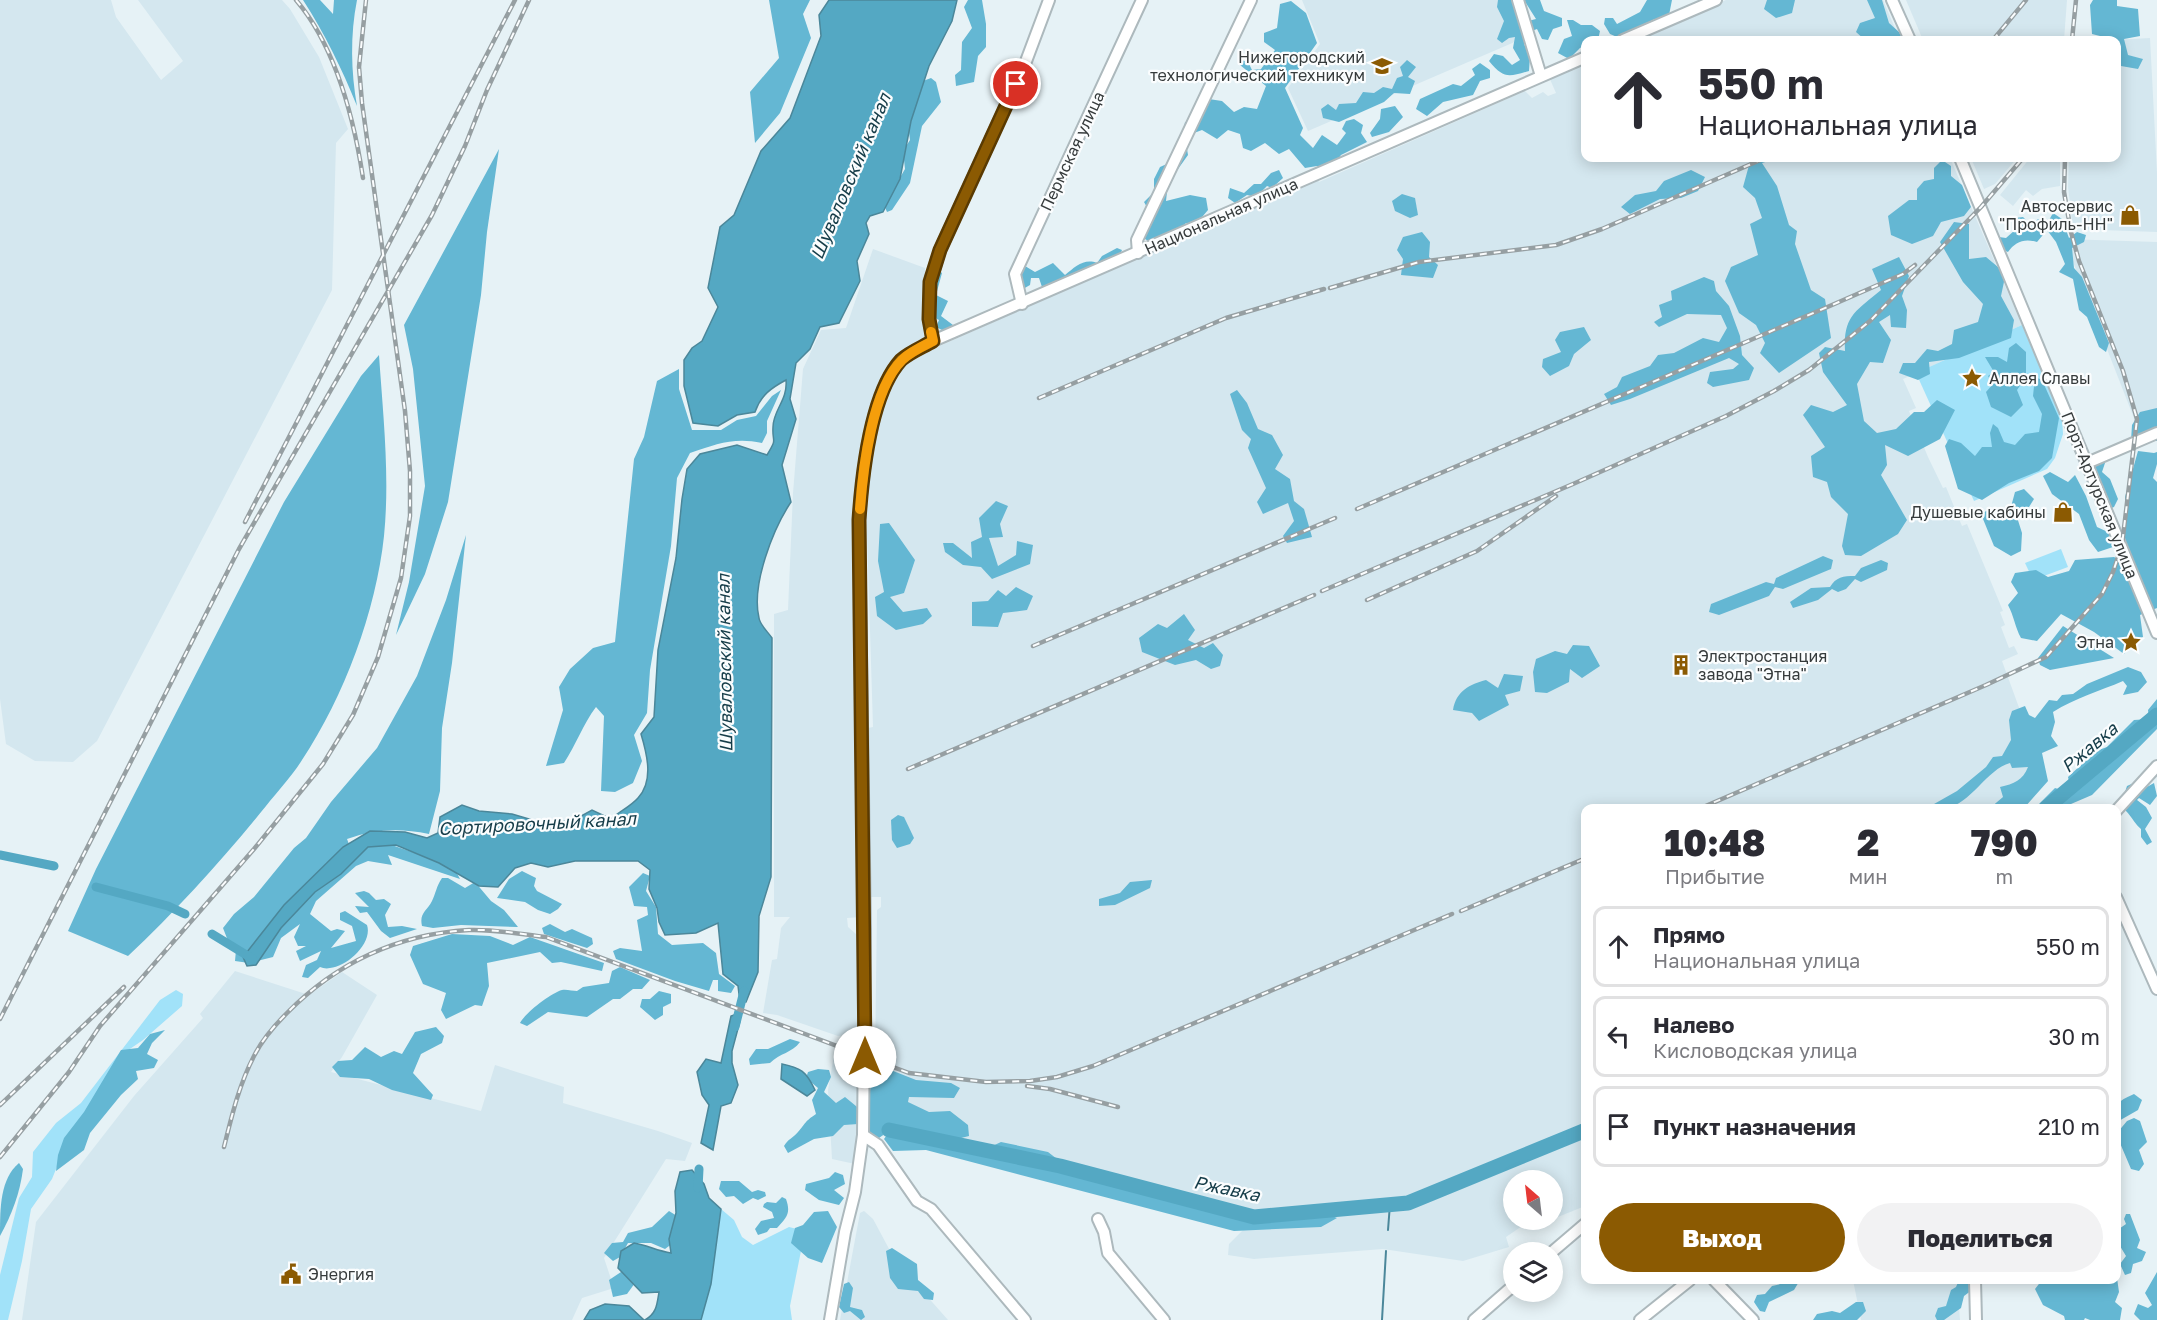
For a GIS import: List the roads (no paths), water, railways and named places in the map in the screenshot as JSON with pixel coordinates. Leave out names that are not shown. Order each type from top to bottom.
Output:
[{"type":"street","points":[[933,341],[929,319],[930,282],[940,250],[1025,64],[1049,0]]},
{"type":"street","name":"Пермская улица","points":[[1022,304],[1015,274],[1142,0]]},
{"type":"street","points":[[1138,252],[1137,240],[1251,0]]},
{"type":"street","points":[[1518,0],[1540,76]]},
{"type":"street","points":[[1632,36],[1716,0]]},
{"type":"street","points":[[1892,0],[1908,36]]},
{"type":"street","name":"Национальная улица","points":[[863,1136],[865,929],[859,520],[863,474],[872,429],[886,383],[903,359],[933,341],[1581,59]]},
{"type":"street","name":"Порт-Артурская улица","points":[[1962,162],[2157,633]]},
{"type":"street","points":[[2087,463],[2157,433]]},
{"type":"street","points":[[2121,806],[2157,766]]},
{"type":"street","points":[[2121,908],[2157,989]]},
{"type":"street","points":[[830,1320],[845,1232],[855,1192],[863,1136],[878,1145],[917,1201],[932,1209],[1025,1320]]},
{"type":"street","points":[[1098,1218],[1104,1232],[1108,1253],[1164,1320]]},
{"type":"street","points":[[1563,1243],[1581,1227]]},
{"type":"street","points":[[1640,1320],[1685,1284]]},
{"type":"street","points":[[1718,1284],[1753,1320]]},
{"type":"street","points":[[1975,1284],[1976,1320]]},
{"type":"street","points":[[1474,1320],[1503,1295]]},
{"type":"water","points":[[829,0],[957,0],[952,21],[929,66],[911,121],[900,179],[883,212],[870,216],[866,223],[869,234],[857,261],[860,281],[839,323],[820,327],[810,349],[796,363],[790,399],[796,419],[782,465],[791,502],[777,527],[765,558],[758,590],[757,605],[760,621],[772,638],[771,877],[759,916],[758,972],[746,1002],[740,1002],[738,986],[723,974],[718,923],[696,933],[665,935],[649,889],[650,870],[638,861],[575,861],[548,867],[531,863],[515,868],[498,887],[479,886],[439,863],[396,845],[368,847],[341,874],[315,892],[281,928],[256,965],[247,966],[243,957],[284,905],[343,847],[370,831],[405,832],[427,838],[438,833],[440,817],[462,805],[479,811],[512,814],[546,824],[574,820],[592,810],[611,819],[635,801],[643,791],[648,776],[648,767],[641,734],[654,717],[658,650],[676,558],[687,469],[700,454],[737,445],[767,455],[773,443],[775,415],[786,387],[786,380],[771,389],[760,401],[755,412],[737,415],[718,426],[693,423],[684,386],[684,360],[692,348],[702,341],[718,307],[708,288],[720,227],[734,215],[761,151],[790,118],[821,36],[819,15]]},
{"type":"water","points":[[737,1014],[740,1021],[732,1051],[732,1063],[738,1085],[731,1103],[721,1106],[713,1150],[701,1143],[709,1105],[702,1095],[697,1072],[706,1059],[721,1063],[731,1016]]},
{"type":"water","points":[[782,1064],[802,1071],[809,1078],[815,1090],[807,1096],[781,1079]]},
{"type":"water","points":[[692,1170],[704,1184],[709,1198],[721,1209],[711,1284],[701,1320],[645,1320],[654,1311],[659,1292],[642,1293],[618,1268],[621,1251],[634,1243],[671,1253],[669,1239],[676,1213],[675,1191],[680,1172]]},
{"type":"water","points":[[605,1304],[629,1306],[644,1320],[584,1320],[590,1310]]},
{"type":"waterway","name":"Ржавка","points":[[2051,804],[2157,715]]},
{"type":"waterway","name":"Сортировочный канал","points":[[0,855],[54,866]]},
{"type":"waterway","name":"Сортировочный канал","points":[[96,887],[168,906],[185,914]]},
{"type":"waterway","name":"Сортировочный канал","points":[[212,934],[253,959]]},
{"type":"waterway","name":"Шуваловский канал","points":[[735,1027],[744,991]]},
{"type":"waterway","name":"Ржавка","points":[[889,1130],[1060,1166],[1254,1217],[1408,1203],[1581,1132]]},
{"type":"waterway","name":"Шуваловский канал","points":[[698,1188],[699,1169]]},
{"type":"waterway","points":[[1388,1230],[1390,1204]]},
{"type":"waterway","points":[[1382,1320],[1386,1251]]},
{"type":"railway","points":[[296,0],[322,39],[341,84],[363,178]]},
{"type":"railway","points":[[0,1157],[69,1072],[100,1026],[254,849],[323,764],[353,715],[378,657],[401,578],[410,516],[410,471],[405,411],[362,103],[359,67],[366,0]]},
{"type":"railway","points":[[245,522],[515,0]]},
{"type":"railway","points":[[0,1019],[239,549],[432,215],[529,0]]},
{"type":"railway","points":[[1996,36],[2026,0]]},
{"type":"railway","points":[[2072,36],[2076,0]]},
{"type":"railway","points":[[1330,288],[1419,262],[1556,245],[1602,229],[1756,162]]},
{"type":"railway","points":[[1322,591],[1726,416],[1809,370],[1870,321],[1981,207],[2020,162]]},
{"type":"railway","points":[[1710,804],[2046,657],[2102,594],[2113,572],[2122,545],[2137,419],[2123,371],[2079,261],[2064,192],[2065,162]]},
{"type":"railway","points":[[1357,509],[1903,274],[1915,265]]},
{"type":"railway","points":[[1039,398],[1226,318],[1324,289]]},
{"type":"railway","points":[[1367,600],[1477,551],[1556,496]]},
{"type":"railway","points":[[1033,646],[1335,518]]},
{"type":"railway","points":[[908,769],[1314,595]]},
{"type":"railway","points":[[1461,911],[1581,860]]},
{"type":"railway","points":[[224,1147],[236,1100],[249,1067],[257,1050],[287,1013],[326,980],[370,954],[393,945],[443,933],[488,930],[546,937],[909,1073],[986,1082],[1030,1081],[1057,1077],[1093,1066],[1452,914]]},
{"type":"railway","points":[[0,1105],[124,987]]},
{"type":"railway","points":[[1027,1086],[1050,1089],[1118,1107]]},
{"type":"place","name":"Нижегородский технологический техникум","points":[[1382,66]]},
{"type":"place","name":"Автосервис \"Профиль-НН\"","points":[[2130,215]]},
{"type":"place","name":"Аллея Славы","points":[[1972,378]]},
{"type":"place","name":"Душевые кабины","points":[[2063,512]]},
{"type":"place","name":"Этна","points":[[2131,642]]},
{"type":"place","name":"Электростанция завода \"Этна\"","points":[[1681,665]]},
{"type":"place","name":"Энергия","points":[[291,1274]]}]
